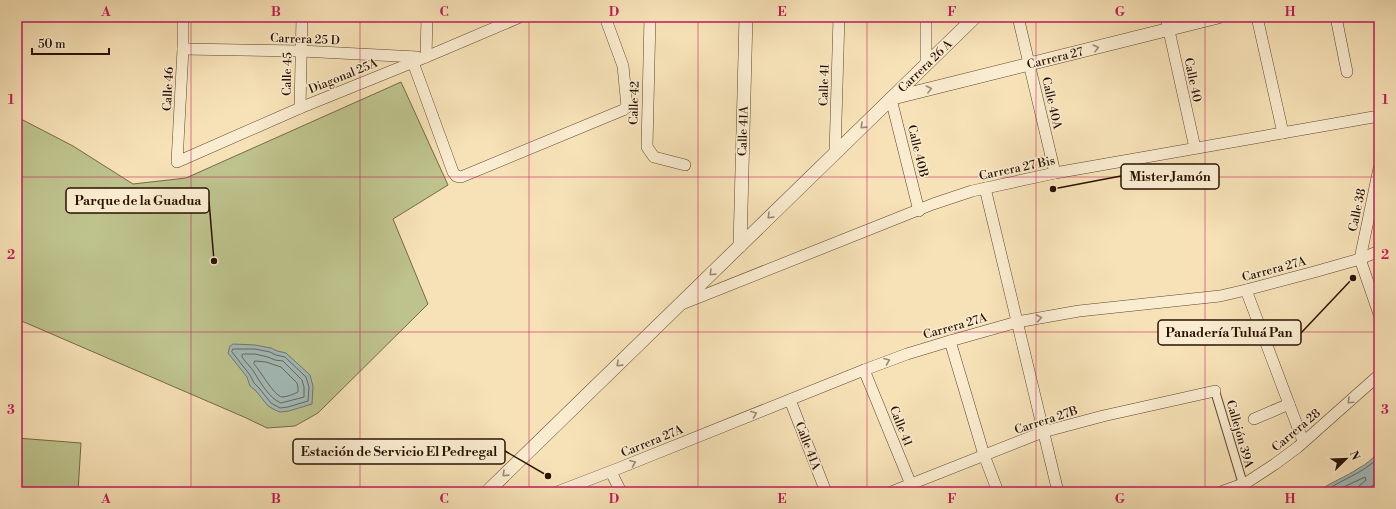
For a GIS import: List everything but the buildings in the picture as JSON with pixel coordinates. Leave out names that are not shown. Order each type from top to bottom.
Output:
[{"type":"street","name":"Calle 46","points":[[176,162],[183,49],[183,17]]},
{"type":"street","name":"Calle 45","points":[[300,108],[302,17]]},
{"type":"street","points":[[426,57],[427,17]]},
{"type":"street","name":"Diagonal 25A","points":[[176,162],[411,60],[426,57],[504,20],[520,17]]},
{"type":"street","points":[[411,60],[453,172],[456,176],[462,177],[627,107],[623,66],[604,17]]},
{"type":"street","name":"Calle 42","points":[[650,17],[647,147],[654,157],[684,164]]},
{"type":"street","name":"Calle 41A","points":[[740,246],[746,17]]},
{"type":"street","name":"Calle 41","points":[[835,153],[839,17]]},
{"type":"street","points":[[926,17],[926,65]]},
{"type":"street","name":"Carrera 26 A","points":[[490,490],[975,17]]},
{"type":"street","name":"Calle 40A","points":[[1018,17],[1055,173]]},
{"type":"street","name":"Calle 40","points":[[1166,17],[1195,148]]},
{"type":"street","name":"Carrera 27","points":[[891,99],[1218,17]]},
{"type":"street","points":[[1257,17],[1283,133]]},
{"type":"street","points":[[1336,17],[1347,72]]},
{"type":"street","name":"Carrera 25 D","points":[[183,49],[301,51],[411,60]]},
{"type":"street","name":"Calle 40B","points":[[891,99],[919,211]]},
{"type":"street","name":"Carrera 27 Bis","points":[[678,306],[953,197],[985,188],[1055,173],[1379,116]]},
{"type":"street","name":"Calle 38","points":[[1360,259],[1379,168]]},
{"type":"street","points":[[985,188],[1058,492]]},
{"type":"street","name":"Carrera 27A","points":[[557,492],[612,472],[864,370],[907,354],[950,341],[1017,322],[1086,310],[1220,296],[1360,259],[1379,251]]},
{"type":"street","points":[[1360,259],[1379,314]]},
{"type":"street","points":[[1246,290],[1303,441]]},
{"type":"street","points":[[950,341],[984,455],[998,492]]},
{"type":"street","name":"Calle 41","points":[[864,370],[912,488]]},
{"type":"street","name":"Carrera 28","points":[[1221,492],[1243,484],[1275,464],[1379,375]]},
{"type":"street","name":"Carrera 27B","points":[[891,492],[912,488],[984,455],[1043,432],[1103,416],[1215,391]]},
{"type":"street","name":"Callejón 39A","points":[[1215,391],[1243,484]]},
{"type":"street","name":"Calle 41A","points":[[790,400],[826,492]]},
{"type":"street","points":[[1254,419],[1288,404]]},
{"type":"street","points":[[612,472],[621,492]]},
{"type":"green space","points":[[401,82],[448,185],[393,219],[428,304],[318,413],[295,426],[267,428],[17,319],[17,117],[73,146],[133,184],[186,178]]},
{"type":"green space","points":[[17,438],[81,443],[78,492],[17,492]]},
{"type":"water","points":[[233,344],[255,345],[286,353],[310,375],[313,386],[312,404],[289,411],[280,412],[268,406],[250,386],[247,377],[228,353],[230,346]]},
{"type":"water","points":[[1379,452],[1379,481],[1363,492],[1317,492],[1365,465]]},
{"type":"place","name":"Mister Jamón","points":[[1053,189]]},
{"type":"place","name":"Parque de la Guadua","points":[[214,261]]},
{"type":"place","name":"Panadería Tuluá Pan","points":[[1353,278]]},
{"type":"place","name":"Estación de Servicio El Pedregal","points":[[548,476]]}]
